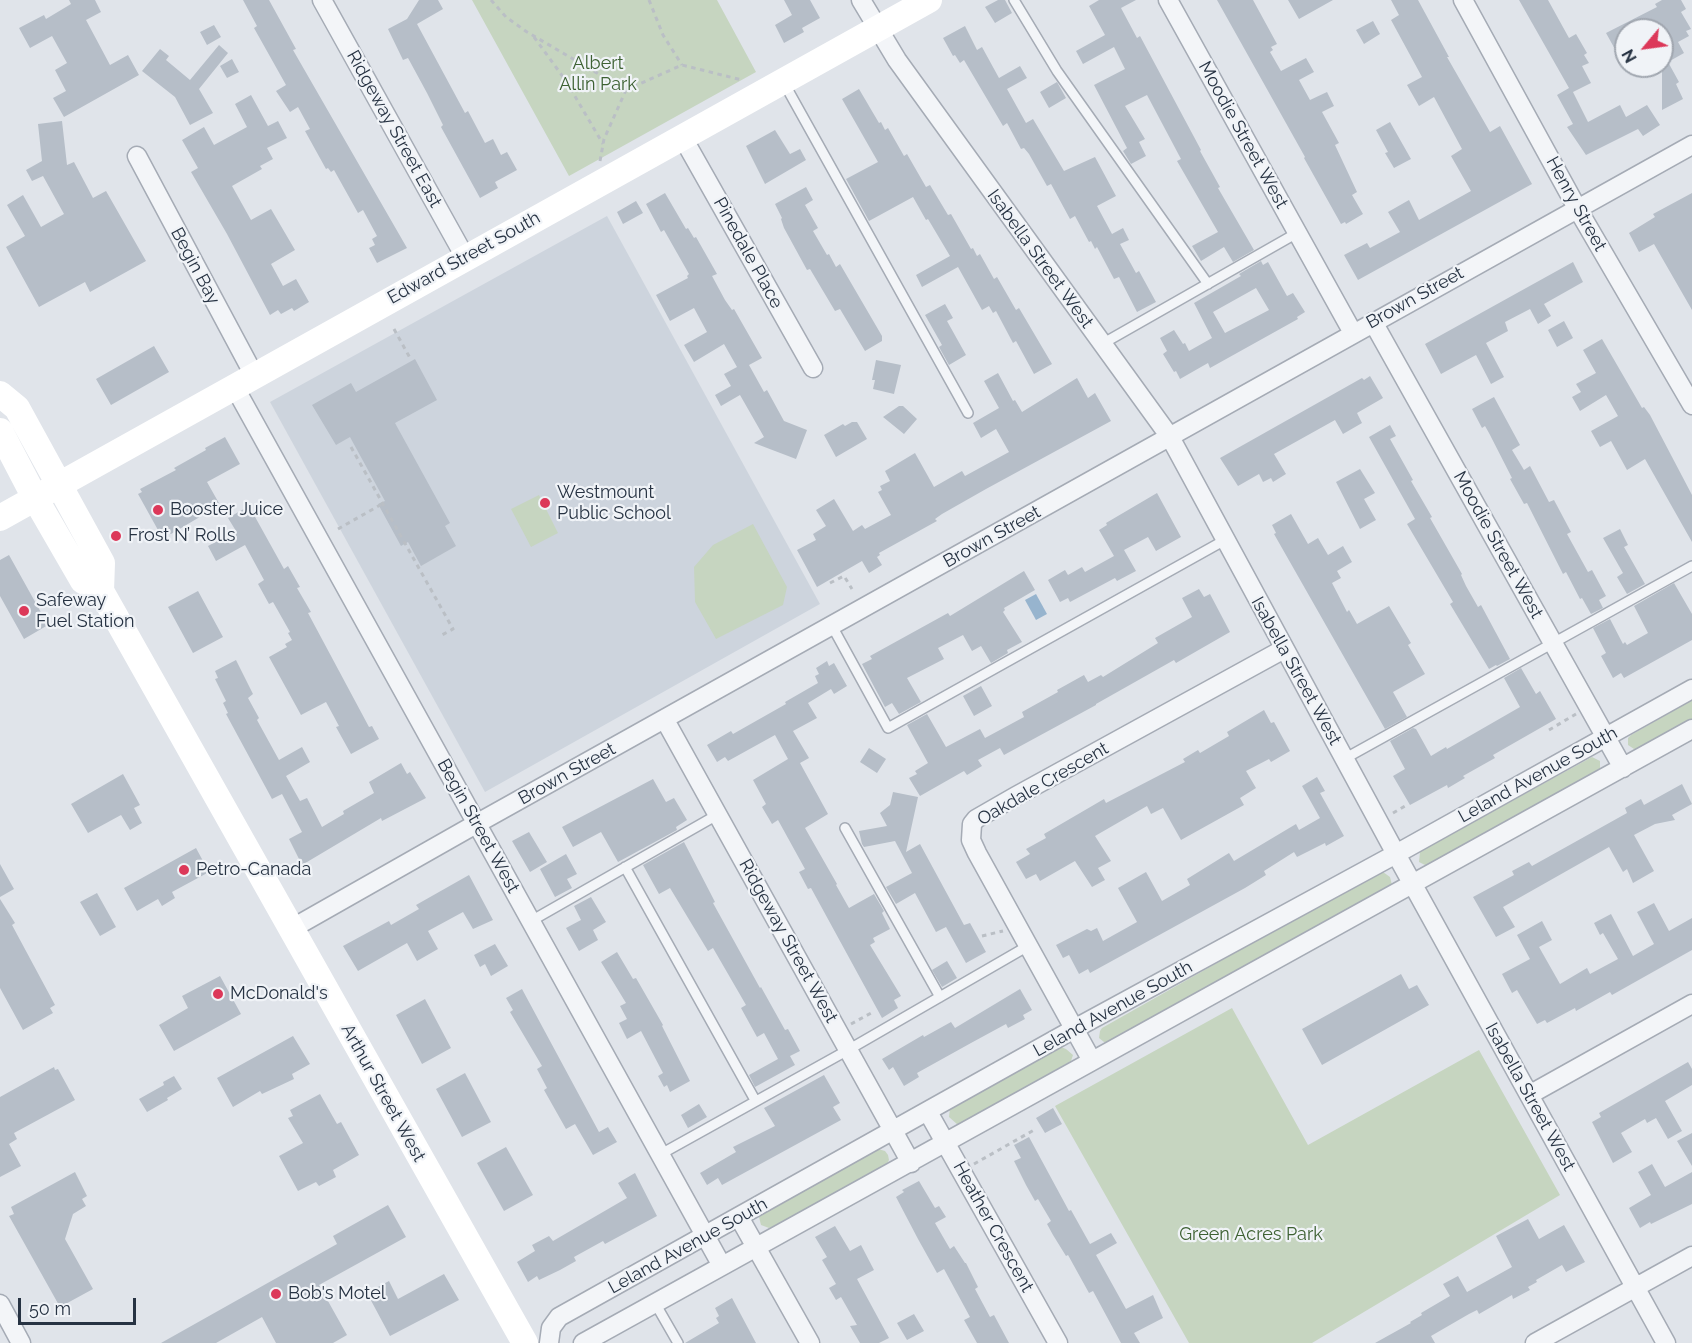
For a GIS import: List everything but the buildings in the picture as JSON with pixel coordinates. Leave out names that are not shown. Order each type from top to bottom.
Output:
[{"type":"main road","name":"Edward Street South","points":[[0,518],[929,0]]},
{"type":"main road","name":"Arthur Street West","points":[[0,394],[17,408],[102,563],[101,591],[291,929],[530,1343]]},
{"type":"main road","name":"Arthur Street West","points":[[0,431],[35,498],[83,581],[101,591]]},
{"type":"street","name":"Ridgeway Street East","points":[[322,0],[465,257]]},
{"type":"street","name":"Isabella Street West","points":[[861,0],[877,30],[1170,437],[1396,854],[1666,1343]]},
{"type":"street","name":"Moodie Street West","points":[[1168,0],[1353,333]]},
{"type":"street","name":"Henry Street","points":[[1463,0],[1577,208],[1692,405]]},
{"type":"street","name":"Pinedale Place","points":[[683,138],[813,368]]},
{"type":"street","name":"Brown Street","points":[[291,929],[1692,145]]},
{"type":"street","name":"Begin Bay","points":[[137,156],[244,381]]},
{"type":"street","name":"Moodie Street West","points":[[1373,322],[1623,768]]},
{"type":"street","name":"Begin Street West","points":[[244,381],[476,824],[722,1266]]},
{"type":"street","name":"Oakdale Crescent","points":[[1092,1061],[971,840],[972,824],[976,819],[1284,649]]},
{"type":"street","name":"Leland Avenue South","points":[[530,1343],[551,1328],[559,1317],[1074,1029],[1396,854],[1692,689]]},
{"type":"street","name":"Ridgeway Street West","points":[[665,720],[910,1162]]},
{"type":"street","name":"Leland Avenue South","points":[[583,1343],[1692,729]]},
{"type":"street","points":[[1529,1095],[1692,1004]]},
{"type":"street","name":"Heather Crescent","points":[[928,1112],[1058,1343]]},
{"type":"street","points":[[740,1217],[810,1343]]},
{"type":"street","points":[[1536,1343],[1692,1257]]},
{"type":"street","points":[[0,1305],[21,1343]]},
{"type":"lane","points":[[1014,0],[1057,71],[1208,284]]},
{"type":"lane","points":[[778,85],[968,413]]},
{"type":"lane","points":[[1102,344],[1297,234]]},
{"type":"lane","points":[[832,626],[888,728],[1225,540]]},
{"type":"lane","points":[[1344,759],[1692,566]]},
{"type":"lane","points":[[531,921],[717,815]]},
{"type":"lane","points":[[845,828],[940,997]]},
{"type":"lane","points":[[625,867],[755,1100]]},
{"type":"lane","points":[[661,1154],[1028,946]]},
{"type":"lane","points":[[655,1303],[678,1343]]},
{"type":"path","points":[[490,0],[506,17],[533,35],[626,90]]},
{"type":"path","points":[[649,0],[663,35],[682,65]]},
{"type":"path","points":[[533,35],[567,81],[603,144]]},
{"type":"path","points":[[596,185],[603,144],[626,90],[682,65],[778,85]]},
{"type":"path","points":[[394,329],[410,358]]},
{"type":"path","points":[[351,447],[453,629],[442,635]]},
{"type":"path","points":[[338,529],[382,504]]},
{"type":"path","points":[[830,583],[844,576],[852,590]]},
{"type":"path","points":[[1549,730],[1589,706]]},
{"type":"path","points":[[838,1031],[873,1011]]},
{"type":"path","points":[[962,1170],[1034,1130]]},
{"type":"shaded area","name":"Westmount Public School","points":[[607,216],[820,604],[485,792],[270,402]]},
{"type":"green space","name":"Albert Allin Park","points":[[472,0],[717,0],[756,72],[569,176]]},
{"type":"green space","points":[[539,495],[558,533],[531,547],[511,509]]},
{"type":"green space","points":[[753,524],[787,587],[783,605],[716,639],[695,602],[694,567],[713,545]]},
{"type":"green space","points":[[1692,700],[1692,719],[1639,748],[1634,749],[1628,745],[1628,738],[1631,735]]},
{"type":"green space","points":[[1592,757],[1600,761],[1600,770],[1427,866],[1419,862],[1420,852],[1424,849]]},
{"type":"green space","points":[[1383,872],[1390,877],[1392,885],[1110,1042],[1104,1042],[1099,1038],[1102,1028],[1376,873]]},
{"type":"green space","name":"Green Acres Park","points":[[1232,1008],[1308,1145],[1479,1050],[1560,1195],[1312,1343],[1189,1343],[1055,1106]]},
{"type":"green space","points":[[1061,1047],[1073,1055],[1071,1061],[958,1125],[949,1117],[950,1108]]},
{"type":"green space","points":[[878,1149],[885,1151],[888,1155],[887,1164],[774,1226],[769,1228],[761,1225],[759,1217],[763,1212]]},
{"type":"water","points":[[1036,594],[1047,614],[1036,620],[1025,600]]},
{"type":"place","name":"Westmount Public School","points":[[545,503]]},
{"type":"place","name":"Booster Juice","points":[[158,510]]},
{"type":"place","name":"Frost N’ Rolls","points":[[116,536]]},
{"type":"place","name":"Safeway Fuel Station","points":[[24,611]]},
{"type":"place","name":"Petro-Canada","points":[[184,870]]},
{"type":"place","name":"McDonald's","points":[[218,994]]},
{"type":"place","name":"Bob's Motel","points":[[276,1294]]}]
